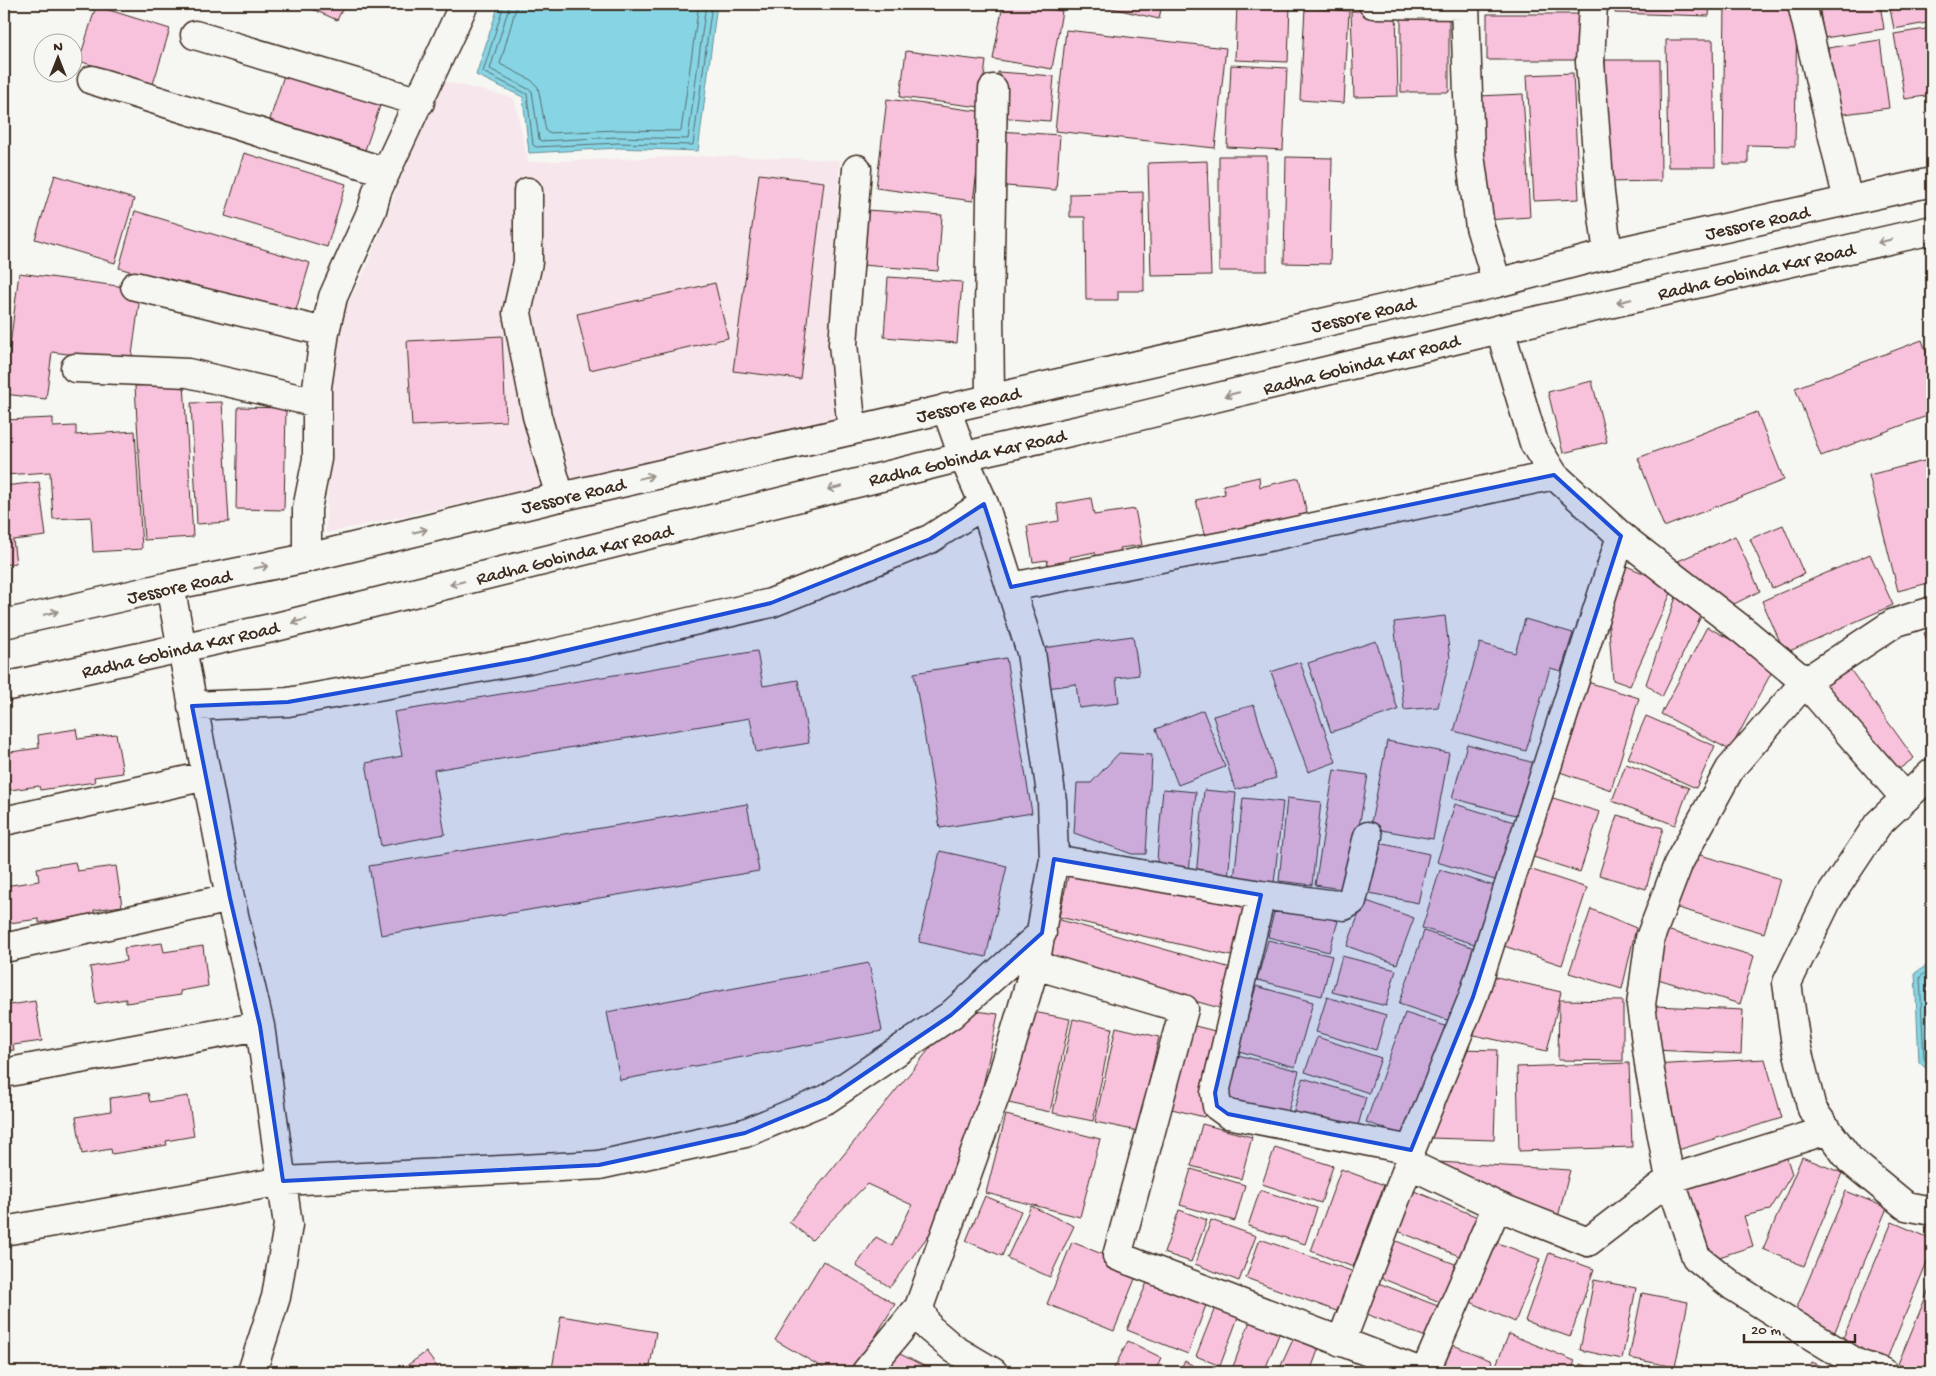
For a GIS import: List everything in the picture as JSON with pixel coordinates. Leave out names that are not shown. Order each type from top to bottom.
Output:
[{"type":"street","points":[[307,558],[307,509],[317,459],[317,387],[325,332],[333,297],[386,172],[464,4]]},
{"type":"street","points":[[1373,4],[1465,4],[1470,155],[1480,227],[1497,283]]},
{"type":"street","points":[[1593,4],[1590,62],[1600,193],[1608,254]]},
{"type":"street","points":[[1802,4],[1848,201]]},
{"type":"street","points":[[195,35],[420,102]]},
{"type":"street","points":[[92,80],[386,172]]},
{"type":"street","points":[[990,398],[989,310],[993,89]]},
{"type":"street","points":[[852,430],[843,344],[857,169]]},
{"type":"street","name":"Jessore Road","points":[[4,624],[170,586],[307,558],[560,497],[1497,283],[1608,254],[1932,182]]},
{"type":"street","points":[[528,192],[528,262],[517,312],[537,416],[560,497]]},
{"type":"street","name":"Radha Gobinda Kar Road","points":[[4,687],[368,604],[963,456],[1119,421],[1500,329],[1932,230]]},
{"type":"street","points":[[135,286],[325,332]]},
{"type":"street","points":[[1500,329],[1534,444],[1554,475],[1621,536],[1745,632],[1805,682],[1905,798]]},
{"type":"street","points":[[75,368],[188,373],[317,403]]},
{"type":"street","points":[[866,1372],[919,1307],[1002,1077],[1035,965],[1054,859],[1052,801],[1031,652],[984,504],[963,456],[946,408]]},
{"type":"street","points":[[1011,587],[1259,539],[1554,475]]},
{"type":"street","points":[[192,706],[297,700],[528,659],[771,603],[930,539],[984,504]]},
{"type":"street","points":[[1341,1342],[1410,1157],[1473,997],[1621,536]]},
{"type":"street","points":[[170,586],[230,898],[260,1026],[288,1225],[276,1297],[252,1372]]},
{"type":"street","points":[[1883,1372],[1858,1364],[1804,1331],[1734,1287],[1696,1257],[1670,1179],[1650,1070],[1641,1005],[1650,938],[1679,862],[1730,769],[1805,682],[1894,623],[1932,611]]},
{"type":"street","points":[[1932,773],[1878,824],[1828,899],[1786,983],[1796,1045],[1812,1109],[1850,1160],[1906,1206],[1932,1211]]},
{"type":"street","points":[[4,822],[206,776]]},
{"type":"street","points":[[1054,859],[1261,895],[1344,906],[1352,901],[1368,836]]},
{"type":"street","points":[[1261,895],[1215,1093],[1217,1106],[1228,1114],[1410,1157],[1497,1206],[1588,1242],[1670,1179],[1828,1130]]},
{"type":"street","points":[[4,948],[230,898]]},
{"type":"street","points":[[4,1231],[283,1180],[599,1165],[745,1133],[827,1099],[951,1015],[1042,933]]},
{"type":"street","points":[[1035,965],[1184,1009],[1117,1256],[1420,1372]]},
{"type":"street","points":[[4,1073],[260,1026]]},
{"type":"street","points":[[1425,1372],[1497,1206]]},
{"type":"street","points":[[919,1307],[928,1328],[954,1349],[992,1372]]},
{"type":"highlighted area","points":[[1554,475],[1621,536],[1473,997],[1411,1150],[1228,1114],[1217,1106],[1215,1093],[1261,895],[1054,859],[1042,933],[951,1015],[827,1099],[745,1133],[599,1165],[283,1181],[260,1026],[230,898],[192,706],[288,702],[529,659],[771,603],[930,539],[984,504],[1011,587]]},
{"type":"shaded area","points":[[439,80],[514,98],[528,162],[712,156],[840,160],[829,344],[836,422],[326,533],[333,334],[369,262]]},
{"type":"water","points":[[499,4],[717,4],[698,151],[618,148],[529,153],[523,97],[476,75]]},
{"type":"water","points":[[1932,962],[1932,1074],[1919,1062],[1915,973]]},
{"type":"building","points":[[301,4],[345,4],[337,20]]},
{"type":"building","points":[[1003,4],[1020,4],[1062,11],[1052,69],[993,59]]},
{"type":"building","points":[[1094,4],[1162,4],[1159,19]]},
{"type":"building","points":[[1237,4],[1290,4],[1288,62],[1235,60]]},
{"type":"building","points":[[1504,4],[1582,4],[1581,11]]},
{"type":"building","points":[[1615,4],[1710,4],[1709,16],[1615,13]]},
{"type":"building","points":[[1725,4],[1797,6],[1795,146],[1748,145],[1748,164],[1723,164]]},
{"type":"building","points":[[1819,4],[1880,4],[1884,29],[1824,38]]},
{"type":"building","points":[[1889,4],[1932,4],[1932,22],[1894,29]]},
{"type":"building","points":[[96,6],[170,29],[153,84],[82,62],[82,51]]},
{"type":"building","points":[[1305,8],[1349,11],[1344,103],[1300,100]]},
{"type":"building","points":[[1401,9],[1449,9],[1449,92],[1401,92]]},
{"type":"building","points":[[1396,10],[1398,96],[1354,97],[1351,11]]},
{"type":"building","points":[[1487,14],[1579,14],[1579,60],[1487,60]]},
{"type":"building","points":[[1932,28],[1932,95],[1905,99],[1894,34]]},
{"type":"building","points":[[1066,30],[1226,48],[1215,148],[1055,131]]},
{"type":"building","points":[[1666,40],[1713,40],[1715,167],[1668,167]]},
{"type":"building","points":[[1880,40],[1889,108],[1837,115],[1828,48]]},
{"type":"building","points":[[906,51],[986,61],[980,107],[900,97]]},
{"type":"building","points":[[1605,60],[1660,60],[1661,181],[1606,182]]},
{"type":"building","points":[[1231,65],[1287,68],[1283,150],[1227,147]]},
{"type":"building","points":[[285,72],[381,103],[362,159],[267,129]]},
{"type":"building","points":[[998,72],[1054,76],[1050,121],[995,117]]},
{"type":"building","points":[[1573,73],[1579,199],[1534,201],[1527,75]]},
{"type":"building","points":[[1523,94],[1530,217],[1486,220],[1479,96]]},
{"type":"building","points":[[887,99],[985,112],[973,201],[876,188]]},
{"type":"building","points":[[998,131],[1060,135],[1056,190],[994,185]]},
{"type":"building","points":[[244,153],[346,184],[327,247],[225,216]]},
{"type":"building","points":[[1219,156],[1267,156],[1267,271],[1219,271]]},
{"type":"building","points":[[1286,157],[1332,158],[1330,264],[1284,263]]},
{"type":"building","points":[[1207,161],[1211,275],[1151,276],[1148,163]]},
{"type":"building","points":[[759,174],[824,182],[800,379],[733,371]]},
{"type":"building","points":[[55,175],[134,199],[115,263],[35,239]]},
{"type":"building","points":[[1143,192],[1144,291],[1118,291],[1118,300],[1086,300],[1085,217],[1070,217],[1070,194]]},
{"type":"building","points":[[866,210],[942,215],[938,271],[862,265]]},
{"type":"building","points":[[135,211],[310,263],[293,320],[119,268]]},
{"type":"building","points":[[19,273],[141,289],[131,362],[52,352],[46,399],[4,394]]},
{"type":"building","points":[[888,277],[962,282],[957,343],[884,337]]},
{"type":"building","points":[[715,283],[728,338],[590,370],[577,314]]},
{"type":"building","points":[[502,336],[506,421],[412,426],[407,341]]},
{"type":"building","points":[[1922,340],[1932,368],[1932,414],[1821,456],[1795,388]]},
{"type":"building","points":[[1592,381],[1607,442],[1563,453],[1548,392]]},
{"type":"building","points":[[184,383],[193,537],[144,540],[135,386]]},
{"type":"building","points":[[222,402],[229,522],[197,524],[191,403]]},
{"type":"building","points":[[238,407],[286,408],[284,510],[236,509]]},
{"type":"building","points":[[1757,412],[1784,480],[1664,527],[1638,458]]},
{"type":"building","points":[[53,418],[53,427],[76,426],[76,435],[135,431],[142,549],[93,552],[91,517],[53,519],[50,472],[4,475],[4,420]]},
{"type":"building","points":[[1932,459],[1932,582],[1898,591],[1869,475]]},
{"type":"building","points":[[1259,477],[1260,487],[1299,478],[1307,514],[1299,515],[1300,522],[1205,538],[1196,500],[1225,494],[1223,485]]},
{"type":"building","points":[[39,482],[46,536],[13,540],[16,563],[4,565],[4,486]]},
{"type":"building","points":[[1091,498],[1094,515],[1135,509],[1142,545],[1120,548],[1122,556],[1096,560],[1095,552],[1070,557],[1071,566],[1049,570],[1047,560],[1033,562],[1027,526],[1059,521],[1057,504]]},
{"type":"building","points":[[1783,525],[1804,574],[1772,588],[1750,539]]},
{"type":"building","points":[[1735,536],[1760,591],[1728,607],[1678,561]]},
{"type":"building","points":[[1870,554],[1893,605],[1785,653],[1762,601]]},
{"type":"building","points":[[1624,565],[1674,586],[1630,686],[1613,680],[1607,605]]},
{"type":"building","points":[[1677,594],[1705,608],[1662,697],[1646,684]]},
{"type":"building","points":[[1445,616],[1450,658],[1438,707],[1404,710],[1394,622]]},
{"type":"building","points":[[1525,619],[1573,633],[1561,671],[1550,668],[1526,751],[1454,731],[1480,643],[1515,653]]},
{"type":"building","points":[[1707,627],[1776,664],[1730,750],[1661,714]]},
{"type":"building","points":[[1932,630],[1932,654],[1924,633]]},
{"type":"building","points":[[1133,636],[1139,675],[1116,678],[1119,703],[1079,708],[1076,684],[1047,688],[1042,648]]},
{"type":"building","points":[[1376,641],[1398,710],[1331,732],[1308,663]]},
{"type":"building","points":[[757,651],[763,686],[798,680],[809,743],[756,752],[750,718],[434,770],[445,834],[381,846],[366,763],[402,756],[394,712]]},
{"type":"building","points":[[1006,658],[1032,813],[940,828],[914,673]]},
{"type":"building","points":[[1300,662],[1336,762],[1308,772],[1271,672]]},
{"type":"building","points":[[1847,665],[1914,758],[1891,775],[1823,683]]},
{"type":"building","points":[[1584,681],[1639,698],[1611,790],[1557,771]]},
{"type":"building","points":[[1254,705],[1276,778],[1235,790],[1213,716]]},
{"type":"building","points":[[1203,710],[1225,767],[1178,785],[1156,729]]},
{"type":"building","points":[[1646,716],[1715,746],[1696,788],[1628,758]]},
{"type":"building","points":[[76,729],[78,739],[116,734],[123,773],[94,777],[95,782],[40,790],[39,786],[10,790],[4,753],[39,748],[38,735]]},
{"type":"building","points":[[1387,741],[1449,753],[1433,839],[1370,828]]},
{"type":"building","points":[[1467,744],[1534,763],[1519,816],[1452,798]]},
{"type":"building","points":[[1119,753],[1152,755],[1146,854],[1132,854],[1074,833],[1077,783],[1091,783]]},
{"type":"building","points":[[1626,764],[1689,788],[1675,825],[1612,801]]},
{"type":"building","points":[[1334,770],[1368,775],[1348,890],[1315,885]]},
{"type":"building","points":[[1163,789],[1196,792],[1189,874],[1156,871]]},
{"type":"building","points":[[1204,790],[1236,793],[1228,879],[1196,876]]},
{"type":"building","points":[[1546,796],[1600,812],[1580,872],[1527,855]]},
{"type":"building","points":[[1243,798],[1283,802],[1274,883],[1234,879]]},
{"type":"building","points":[[1287,798],[1321,802],[1312,885],[1279,881]]},
{"type":"building","points":[[747,804],[759,871],[381,935],[369,866]]},
{"type":"building","points":[[1455,804],[1517,823],[1498,881],[1437,862]]},
{"type":"building","points":[[1617,815],[1663,828],[1646,889],[1599,875]]},
{"type":"building","points":[[1370,841],[1429,854],[1418,903],[1360,891]]},
{"type":"building","points":[[940,851],[1007,866],[986,957],[919,942]]},
{"type":"building","points":[[1687,851],[1780,879],[1764,933],[1671,906]]},
{"type":"building","points":[[75,862],[77,871],[116,866],[122,906],[94,910],[94,914],[39,923],[39,919],[9,923],[4,886],[39,881],[37,868]]},
{"type":"building","points":[[1070,868],[1252,909],[1240,958],[1059,917]]},
{"type":"building","points":[[1526,868],[1587,888],[1562,965],[1501,945]]},
{"type":"building","points":[[1440,870],[1498,887],[1481,946],[1422,928]]},
{"type":"building","points":[[1364,900],[1414,918],[1397,964],[1347,946]]},
{"type":"building","points":[[1276,904],[1338,921],[1329,952],[1268,937]]},
{"type":"building","points":[[1591,909],[1636,928],[1622,989],[1569,973]]},
{"type":"building","points":[[1057,919],[1238,970],[1227,1010],[1045,960]]},
{"type":"building","points":[[1663,929],[1754,956],[1740,1004],[1648,976]]},
{"type":"building","points":[[1424,931],[1475,948],[1450,1021],[1399,1004]]},
{"type":"building","points":[[1268,940],[1332,956],[1322,996],[1257,980]]},
{"type":"building","points":[[162,943],[164,952],[203,946],[208,986],[180,991],[181,995],[126,1003],[126,999],[96,1004],[90,967],[126,961],[124,948]]},
{"type":"building","points":[[1342,956],[1396,970],[1386,1006],[1332,992]]},
{"type":"building","points":[[869,963],[882,1031],[620,1080],[607,1012]]},
{"type":"building","points":[[1488,975],[1561,992],[1547,1051],[1474,1035]]},
{"type":"building","points":[[1256,986],[1313,1002],[1295,1067],[1239,1051]]},
{"type":"building","points":[[1327,997],[1386,1015],[1376,1050],[1316,1032]]},
{"type":"building","points":[[1559,1000],[1623,1001],[1623,1061],[1558,1060]]},
{"type":"building","points":[[35,1001],[42,1041],[13,1045],[14,1050],[4,1051],[4,1006]]},
{"type":"building","points":[[1655,1006],[1743,1010],[1741,1054],[1653,1050]]},
{"type":"building","points":[[962,1009],[998,1014],[969,1154],[936,1225],[890,1287],[856,1266],[876,1237],[892,1246],[912,1205],[867,1184],[812,1240],[789,1222]]},
{"type":"building","points":[[1023,1010],[1070,1019],[1050,1112],[1004,1102]]},
{"type":"building","points":[[1405,1013],[1445,1026],[1406,1136],[1366,1122]]},
{"type":"building","points":[[1073,1019],[1112,1028],[1093,1121],[1053,1113]]},
{"type":"building","points":[[1187,1024],[1223,1033],[1204,1117],[1164,1107]]},
{"type":"building","points":[[1116,1027],[1159,1037],[1138,1131],[1095,1122]]},
{"type":"building","points":[[1317,1037],[1381,1058],[1369,1093],[1305,1072]]},
{"type":"building","points":[[1459,1049],[1497,1050],[1494,1140],[1430,1138]]},
{"type":"building","points":[[1238,1055],[1299,1071],[1287,1116],[1225,1099]]},
{"type":"building","points":[[1765,1059],[1782,1118],[1678,1150],[1651,1065]]},
{"type":"building","points":[[1629,1063],[1632,1147],[1519,1151],[1517,1067]]},
{"type":"building","points":[[1303,1078],[1366,1097],[1356,1133],[1293,1114]]},
{"type":"building","points":[[148,1093],[150,1102],[188,1096],[194,1136],[166,1141],[167,1145],[112,1154],[111,1149],[82,1154],[76,1117],[111,1111],[110,1098]]},
{"type":"building","points":[[1006,1115],[1100,1139],[1080,1217],[986,1193]]},
{"type":"building","points":[[1202,1124],[1252,1137],[1241,1179],[1191,1166]]},
{"type":"building","points":[[1275,1147],[1333,1166],[1321,1203],[1262,1184]]},
{"type":"building","points":[[1784,1149],[1792,1174],[1770,1210],[1744,1216],[1753,1246],[1707,1261],[1681,1179]]},
{"type":"building","points":[[1802,1157],[1842,1173],[1804,1266],[1763,1249]]},
{"type":"building","points":[[1438,1162],[1570,1170],[1558,1217],[1498,1195]]},
{"type":"building","points":[[1191,1169],[1245,1185],[1235,1221],[1180,1205]]},
{"type":"building","points":[[1341,1169],[1384,1185],[1353,1267],[1311,1251]]},
{"type":"building","points":[[1409,1189],[1485,1220],[1469,1260],[1393,1229]]},
{"type":"building","points":[[1260,1190],[1317,1208],[1305,1244],[1248,1226]]},
{"type":"building","points":[[1846,1191],[1887,1208],[1833,1336],[1792,1319]]},
{"type":"building","points":[[985,1196],[1021,1211],[1002,1256],[966,1241]]},
{"type":"building","points":[[1031,1206],[1074,1226],[1050,1277],[1007,1258]]},
{"type":"building","points":[[1179,1210],[1207,1220],[1191,1262],[1164,1253]]},
{"type":"building","points":[[1211,1220],[1256,1236],[1239,1281],[1195,1264]]},
{"type":"building","points":[[1892,1222],[1932,1239],[1932,1250],[1886,1361],[1841,1343]]},
{"type":"building","points":[[1260,1239],[1357,1273],[1342,1313],[1246,1278]]},
{"type":"building","points":[[1391,1239],[1460,1266],[1445,1304],[1376,1276]]},
{"type":"building","points":[[1490,1240],[1540,1259],[1515,1322],[1466,1300]]},
{"type":"building","points":[[1072,1242],[1139,1269],[1114,1331],[1047,1304]]},
{"type":"building","points":[[1549,1253],[1594,1269],[1570,1337],[1525,1321]]},
{"type":"building","points":[[823,1261],[895,1304],[854,1372],[830,1372],[775,1340]]},
{"type":"building","points":[[1151,1273],[1209,1297],[1188,1354],[1127,1330]]},
{"type":"building","points":[[1594,1280],[1636,1288],[1622,1359],[1580,1350]]},
{"type":"building","points":[[1373,1281],[1443,1308],[1431,1339],[1361,1312]]},
{"type":"building","points":[[1932,1282],[1932,1372],[1917,1372],[1898,1364]]},
{"type":"building","points":[[1642,1293],[1688,1302],[1675,1367],[1629,1358]]},
{"type":"building","points":[[1218,1300],[1241,1309],[1220,1366],[1196,1356]]},
{"type":"building","points":[[1253,1313],[1283,1324],[1264,1372],[1231,1372]]},
{"type":"building","points":[[561,1316],[656,1332],[649,1372],[570,1372],[552,1369]]},
{"type":"building","points":[[1296,1333],[1321,1342],[1310,1372],[1278,1372]]},
{"type":"building","points":[[1509,1334],[1575,1361],[1570,1372],[1493,1372]]},
{"type":"building","points":[[1128,1341],[1162,1358],[1154,1372],[1112,1372]]},
{"type":"building","points":[[1446,1342],[1492,1361],[1488,1372],[1433,1372]]},
{"type":"building","points":[[892,1350],[936,1372],[880,1372]]},
{"type":"building","points":[[426,1352],[441,1372],[398,1372]]},
{"type":"building","points":[[1185,1361],[1204,1372],[1178,1372]]},
{"type":"building","points":[[1812,1362],[1835,1372],[1807,1372]]},
{"type":"building","points":[[1580,1364],[1604,1372],[1577,1372]]},
{"type":"building","points":[[1334,1366],[1353,1372],[1332,1372]]}]
